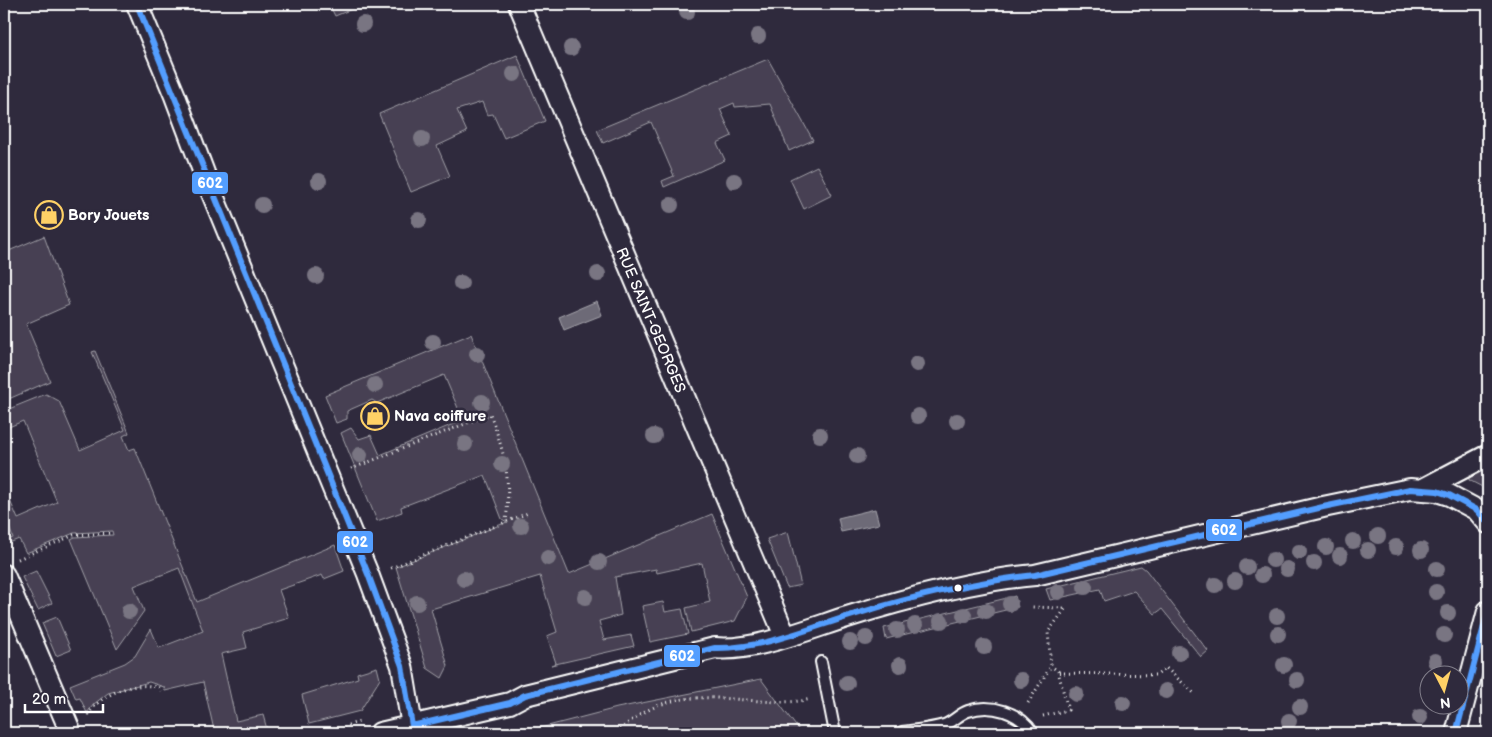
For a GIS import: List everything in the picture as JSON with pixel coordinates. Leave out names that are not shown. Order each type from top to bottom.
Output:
[{"type":"street","points":[[137,4],[175,96],[207,181],[368,574],[402,666],[412,730]]},
{"type":"street","name":"RUE SAINT-GEORGES","points":[[519,4],[785,636]]},
{"type":"street","points":[[1423,489],[1488,455]]},
{"type":"street","points":[[380,733],[412,730],[510,703],[525,695],[715,648],[730,650],[895,604],[999,578],[1035,575],[1324,507],[1410,489],[1423,489],[1443,493],[1464,502],[1477,510],[1488,523]]},
{"type":"street","points":[[8,568],[71,733]]},
{"type":"street","points":[[1456,733],[1488,611]]},
{"type":"lane","points":[[822,662],[835,733]]},
{"type":"lane","points":[[902,732],[946,725],[967,712],[982,708],[996,709],[1021,720],[1033,733]]},
{"type":"path","points":[[351,469],[490,414],[503,448],[508,469],[509,500],[506,521]]},
{"type":"path","points":[[390,568],[528,513]]},
{"type":"path","points":[[8,568],[74,535],[113,533]]},
{"type":"path","points":[[1021,720],[1051,666],[1048,632],[1066,608],[1030,607]]},
{"type":"path","points":[[1021,720],[1068,710],[1059,673],[1051,666]]},
{"type":"path","points":[[1059,673],[1157,676],[1166,668],[1195,694]]},
{"type":"path","points":[[87,717],[92,708],[108,695],[148,684],[160,688],[161,691]]},
{"type":"path","points":[[616,733],[633,718],[652,706],[686,698],[789,702],[828,694]]},
{"type":"shaded area","points":[[329,4],[364,4],[335,16]]},
{"type":"shaded area","points":[[517,55],[545,121],[504,138],[493,114],[487,115],[482,102],[457,110],[467,132],[437,146],[450,176],[411,192],[379,114]]},
{"type":"shaded area","points":[[768,59],[813,140],[789,151],[770,104],[735,107],[734,103],[720,109],[732,136],[717,143],[725,160],[664,187],[662,181],[674,176],[651,122],[603,143],[597,130]]},
{"type":"shaded area","points":[[817,166],[832,195],[804,209],[790,179]]},
{"type":"shaded area","points":[[44,236],[69,305],[26,324],[50,381],[4,401],[4,386],[8,384],[4,374],[4,253]]},
{"type":"shaded area","points":[[597,301],[602,315],[564,330],[559,317]]},
{"type":"shaded area","points":[[471,334],[569,574],[712,514],[747,597],[735,621],[691,632],[686,608],[710,602],[702,563],[657,573],[656,569],[615,577],[621,615],[599,621],[604,640],[631,635],[634,646],[551,665],[556,663],[547,636],[557,632],[540,576],[431,609],[448,666],[442,678],[427,668],[396,567],[507,522],[502,519],[485,475],[401,507],[402,512],[377,521],[341,433],[351,428],[359,439],[371,435],[380,455],[463,420],[444,375],[377,403],[372,400],[347,411],[347,419],[336,423],[325,395]]},
{"type":"shaded area","points":[[95,351],[129,433],[123,436],[129,450],[135,448],[197,602],[335,545],[344,571],[324,579],[322,575],[279,590],[289,618],[243,632],[247,648],[221,654],[236,721],[263,715],[268,733],[200,733],[214,730],[203,682],[165,691],[164,687],[149,682],[108,693],[94,704],[87,713],[80,698],[76,699],[70,685],[125,663],[135,656],[151,629],[159,648],[203,631],[179,568],[134,586],[144,611],[117,649],[71,539],[75,537],[113,535],[112,531],[74,533],[26,553],[19,539],[9,543],[8,540],[13,538],[9,527],[4,529],[4,487],[18,519],[57,502],[23,421],[4,429],[4,411],[46,394],[59,401],[80,450],[125,430],[92,352]]},
{"type":"shaded area","points":[[1488,466],[1488,490],[1469,480],[1469,477]]},
{"type":"shaded area","points":[[875,509],[879,524],[841,532],[838,518]]},
{"type":"shaded area","points":[[788,532],[801,585],[787,588],[767,539]]},
{"type":"shaded area","points":[[1141,566],[1208,651],[1201,657],[1162,609],[1155,614],[1134,591],[1104,601],[1100,589],[1050,600],[1046,589]]},
{"type":"shaded area","points":[[36,571],[52,603],[38,610],[22,577]]},
{"type":"shaded area","points":[[1015,596],[1018,607],[886,639],[884,628]]},
{"type":"shaded area","points":[[663,602],[665,612],[682,609],[688,634],[650,642],[642,606]]},
{"type":"shaded area","points":[[57,617],[71,650],[56,656],[42,623]]},
{"type":"shaded area","points":[[377,667],[380,679],[360,711],[309,724],[302,695],[358,678],[357,673]]},
{"type":"shaded area","points":[[761,679],[801,733],[521,733],[617,708]]},
{"type":"transit line","name":"602","points":[[137,4],[368,574],[402,666],[412,726]]},
{"type":"transit line","name":"602","points":[[412,726],[510,703],[525,695],[715,648],[751,645],[769,641],[900,601],[967,586],[1035,575],[1323,507],[1410,489],[1437,491],[1449,495],[1477,510],[1488,523]]},
{"type":"transit line","name":"602","points":[[1456,733],[1488,611]]},
{"type":"place","name":"Bory Jouets","points":[[49,215]]},
{"type":"place","name":"Nava coiffure","points":[[375,416]]}]
